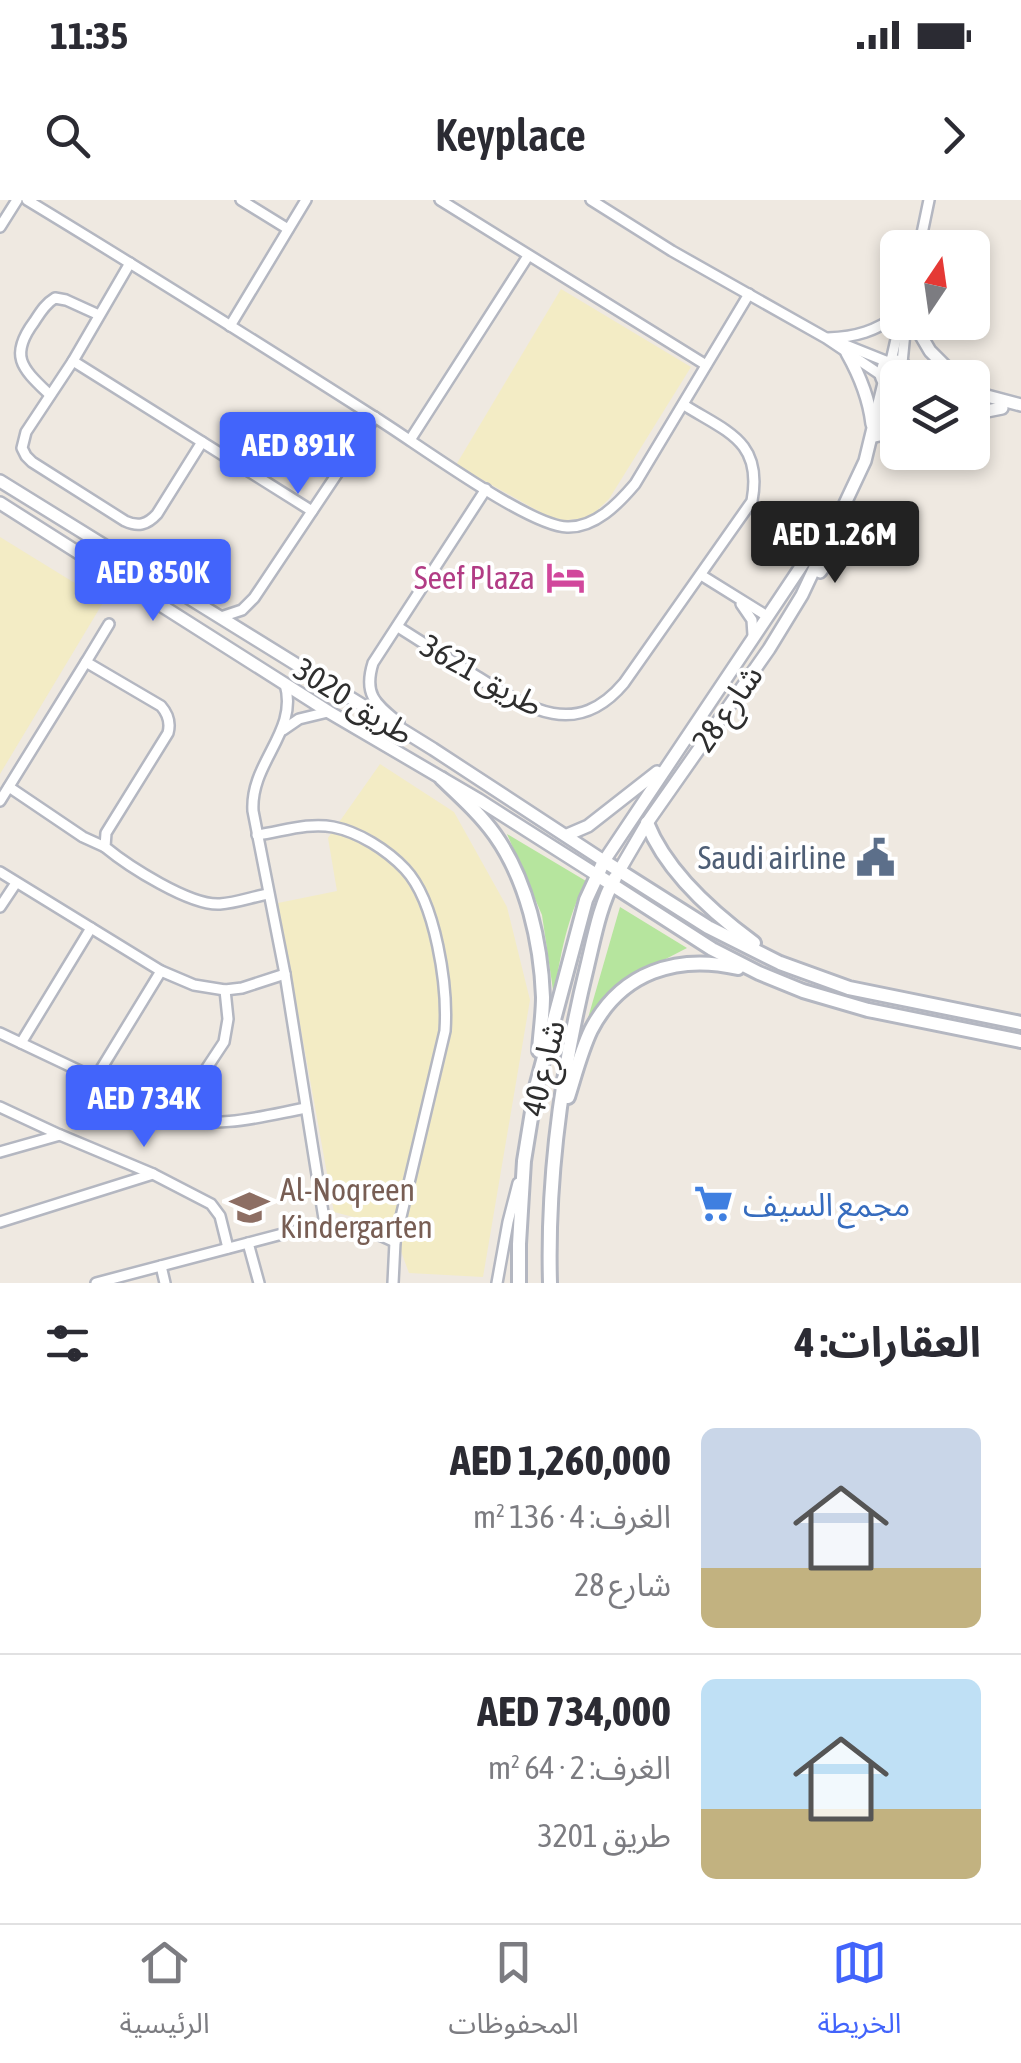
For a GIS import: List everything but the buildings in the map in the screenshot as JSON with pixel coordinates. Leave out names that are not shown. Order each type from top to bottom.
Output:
[{"type":"main road","points":[[442,779],[497,837],[516,870],[527,905],[543,999],[536,1086]]},
{"type":"main road","points":[[647,823],[654,840],[688,884],[734,929],[780,963]]},
{"type":"main road","points":[[604,861],[708,928],[780,963],[849,988],[1021,1023]]},
{"type":"main road","name":"شارع 40","points":[[519,1283],[524,1161],[536,1086],[577,932],[604,861]]},
{"type":"main road","name":"شارع 40","points":[[550,1283],[548,1236],[566,1066],[594,940],[619,871]]},
{"type":"main road","points":[[597,875],[712,949],[803,991],[1021,1042]]},
{"type":"main road","points":[[559,1124],[589,1034],[600,1016],[630,985],[664,966],[700,962],[759,973]]},
{"type":"street","points":[[0,227],[17,200]]},
{"type":"street","points":[[26,200],[486,489],[553,525],[580,526],[600,518],[636,484],[749,294]]},
{"type":"street","points":[[241,200],[288,228]]},
{"type":"street","points":[[230,326],[306,200]]},
{"type":"street","points":[[440,200],[706,366]]},
{"type":"street","points":[[591,200],[826,338],[880,377]]},
{"type":"street","points":[[923,230],[929,200]]},
{"type":"street","points":[[410,440],[528,256]]},
{"type":"street","points":[[130,263],[23,440],[22,448],[26,456],[134,525],[142,525],[157,514],[202,442]]},
{"type":"street","points":[[50,395],[23,366],[19,348],[25,334],[46,304],[55,298],[99,315]]},
{"type":"street","points":[[826,338],[862,335],[880,327]]},
{"type":"street","points":[[826,338],[883,360]]},
{"type":"street","points":[[921,340],[939,360]]},
{"type":"street","points":[[847,353],[870,405],[875,435]]},
{"type":"street","points":[[72,361],[312,511]]},
{"type":"street","points":[[990,399],[1021,408]]},
{"type":"street","points":[[990,402],[1002,408]]},
{"type":"street","name":"طريق 3621","points":[[398,627],[534,709],[572,715],[604,704],[702,575],[752,501],[754,472],[746,447],[684,406]]},
{"type":"street","points":[[990,410],[1021,408]]},
{"type":"street","name":"شارع 28","points":[[619,871],[647,823],[802,595],[855,482],[880,416]]},
{"type":"street","points":[[221,617],[242,610],[254,598],[375,417]]},
{"type":"street","points":[[875,435],[880,430]]},
{"type":"street","points":[[875,435],[880,434]]},
{"type":"street","name":"طريق 3020","points":[[0,481],[604,861]]},
{"type":"street","name":"طريق 3621","points":[[432,750],[376,703],[369,691],[368,677],[486,489]]},
{"type":"street","name":"طريق 3020","points":[[0,503],[329,712],[597,875]]},
{"type":"street","name":"شارع 28","points":[[604,861],[810,555],[826,540]]},
{"type":"street","points":[[802,595],[830,559],[844,549]]},
{"type":"street","points":[[702,575],[768,616],[769,648]]},
{"type":"street","points":[[736,598],[752,620],[753,641]]},
{"type":"street","points":[[0,801],[109,624]]},
{"type":"street","points":[[86,662],[161,706],[170,720],[168,733],[106,833],[104,847]]},
{"type":"street","points":[[285,684],[289,703],[281,732],[254,784],[252,798],[325,1226]]},
{"type":"street","points":[[281,732],[304,717],[329,712]]},
{"type":"street","points":[[567,836],[588,826],[668,764]]},
{"type":"street","points":[[10,787],[83,837],[167,886],[205,903],[220,904],[268,894]]},
{"type":"street","points":[[257,835],[329,826],[354,832],[407,870],[428,912],[444,981],[445,1031],[396,1242],[393,1283]]},
{"type":"street","points":[[0,872],[161,971],[194,985],[225,990],[242,988],[285,974]]},
{"type":"street","points":[[0,907],[16,883]]},
{"type":"street","points":[[22,1043],[92,928]]},
{"type":"street","points":[[95,1079],[161,971]]},
{"type":"street","points":[[176,1116],[224,1042],[228,1019],[225,990]]},
{"type":"street","points":[[0,1033],[196,1122],[226,1122],[306,1108]]},
{"type":"street","points":[[0,1107],[204,1200],[220,1216],[228,1248]]},
{"type":"street","points":[[0,1152],[60,1135]]},
{"type":"street","points":[[498,1283],[524,1161]]},
{"type":"street","points":[[0,1222],[153,1174]]},
{"type":"street","points":[[96,1283],[305,1228],[350,1226],[396,1242]]},
{"type":"street","points":[[248,1243],[260,1283]]},
{"type":"street","points":[[161,1266],[165,1283]]},
{"type":"green space","points":[[507,834],[586,881],[565,938],[554,997],[542,915]]},
{"type":"green space","points":[[620,907],[687,948],[627,979],[588,1018]]},
{"type":"sand","points":[[561,289],[691,367],[609,499],[589,518],[556,521],[456,465]]},
{"type":"sand","points":[[0,537],[104,601],[0,774]]},
{"type":"sand","points":[[380,764],[454,812],[507,907],[530,1000],[483,1277],[409,1273],[392,1227],[334,1212],[278,903],[337,891],[328,838]]},
{"type":"place","name":"Seef Plaza","points":[[565,577]]},
{"type":"place","name":"Saudi airline","points":[[876,857]]},
{"type":"place","name":"مجمع السيف","points":[[713,1204]]},
{"type":"place","name":"Al-Noqreen Kindergarten","points":[[250,1207]]}]
